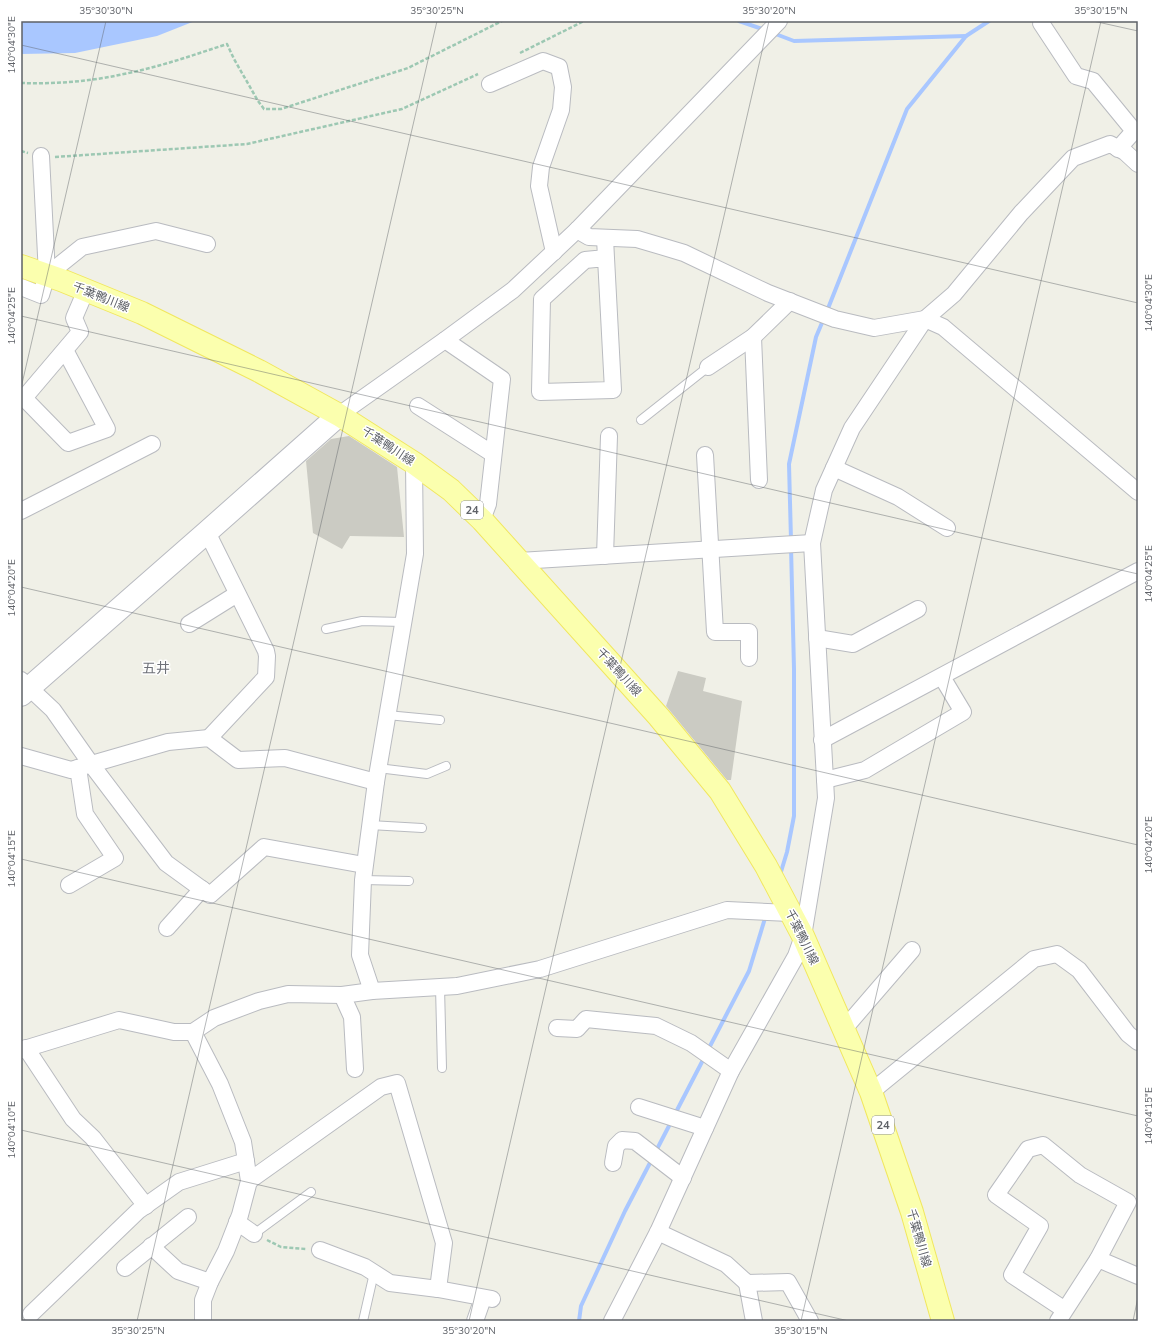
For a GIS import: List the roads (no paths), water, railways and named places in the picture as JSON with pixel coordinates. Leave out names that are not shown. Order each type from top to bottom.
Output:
[{"type":"main road","name":"千葉鴨川線","points":[[21,266],[142,313],[259,371],[339,415],[414,463],[451,490],[482,520],[659,717],[720,791],[766,866],[803,936],[872,1092],[912,1212],[943,1321]]},
{"type":"street","points":[[363,873],[264,847],[210,895],[166,863],[85,766],[53,710],[24,687],[207,532],[339,415],[513,290],[577,230],[779,21]]},
{"type":"street","points":[[1042,23],[1076,76],[1093,81],[1134,131],[1118,149]]},
{"type":"street","points":[[485,79],[543,61],[559,67],[563,87],[561,110],[541,167],[539,186],[554,252]]},
{"type":"street","points":[[612,1321],[658,1232],[732,1070],[796,956],[803,936],[826,798],[812,543],[824,490],[852,428],[925,319],[954,294],[1021,213],[1073,158],[1110,144],[1125,152],[1138,164]]},
{"type":"street","points":[[21,287],[41,295],[47,275],[42,156]]},
{"type":"street","points":[[577,230],[589,237],[637,239],[684,252],[768,293],[835,319],[874,328],[925,319],[943,327],[1138,492]]},
{"type":"street","points":[[47,275],[82,247],[156,232],[207,244]]},
{"type":"street","points":[[605,238],[613,390],[540,392],[542,299],[585,260],[606,258]]},
{"type":"street","points":[[65,350],[107,429],[68,443],[24,398],[80,332],[74,318],[86,290]]},
{"type":"street","points":[[708,367],[753,337],[790,301]]},
{"type":"street","points":[[753,337],[759,480]]},
{"type":"street","points":[[445,340],[502,379],[488,504],[482,520]]},
{"type":"street","points":[[418,406],[493,454]]},
{"type":"street","points":[[605,556],[609,436]]},
{"type":"street","points":[[21,511],[152,444]]},
{"type":"street","points":[[705,455],[714,632],[749,632],[749,658]]},
{"type":"street","points":[[372,991],[360,954],[363,873],[377,775],[415,554],[414,463]]},
{"type":"street","points":[[834,468],[898,497],[947,528]]},
{"type":"street","points":[[21,756],[71,770],[168,742],[209,738],[266,677],[266,651],[207,532]]},
{"type":"street","points":[[519,561],[812,543]]},
{"type":"street","points":[[822,740],[1138,572]]},
{"type":"street","points":[[189,624],[237,594]]},
{"type":"street","points":[[817,638],[853,644],[918,609]]},
{"type":"street","points":[[825,780],[865,770],[963,712],[942,677]]},
{"type":"street","points":[[209,738],[238,760],[284,758],[377,775]]},
{"type":"street","points":[[68,885],[115,858],[86,814],[85,766]]},
{"type":"street","points":[[167,928],[202,889]]},
{"type":"street","points":[[146,1206],[92,1138],[73,1119],[23,1049],[119,1020],[174,1032],[193,1032],[214,1018],[259,1001],[288,994],[342,995],[372,991],[457,986],[540,969],[727,910],[790,913]]},
{"type":"street","points":[[844,1030],[912,950]]},
{"type":"street","points":[[872,1092],[1034,959],[1057,954],[1079,970],[1128,1034],[1138,1042]]},
{"type":"street","points":[[342,995],[352,1017],[356,1069]]},
{"type":"street","points":[[557,1028],[577,1028],[586,1019],[656,1026],[691,1043],[732,1070]]},
{"type":"street","points":[[193,1032],[220,1084],[243,1142],[249,1181],[237,1222],[226,1251],[210,1282],[203,1300],[203,1321]]},
{"type":"street","points":[[249,1181],[381,1087],[397,1084],[444,1243],[438,1289]]},
{"type":"street","points":[[639,1107],[705,1128]]},
{"type":"street","points":[[613,1163],[616,1146],[622,1140],[635,1141],[683,1178]]},
{"type":"street","points":[[1043,1145],[1080,1175],[1128,1202],[1098,1259],[1062,1316],[1012,1275],[1040,1226],[996,1196],[1028,1149],[1043,1145]]},
{"type":"street","points":[[28,1314],[138,1211],[179,1182],[246,1161]]},
{"type":"street","points":[[125,1268],[188,1217]]},
{"type":"street","points":[[237,1222],[254,1234]]},
{"type":"street","points":[[658,1232],[726,1264],[747,1283],[754,1321]]},
{"type":"street","points":[[151,1246],[178,1271],[210,1282]]},
{"type":"street","points":[[320,1250],[365,1267],[390,1283],[438,1289],[488,1299],[475,1321]]},
{"type":"street","points":[[1098,1259],[1138,1276]]},
{"type":"street","points":[[747,1283],[788,1282],[810,1321]]},
{"type":"lane","points":[[641,420],[708,367]]},
{"type":"lane","points":[[326,629],[362,621],[403,622]]},
{"type":"lane","points":[[387,715],[440,720]]},
{"type":"lane","points":[[377,775],[427,774],[446,766]]},
{"type":"lane","points":[[370,825],[422,828]]},
{"type":"lane","points":[[363,873],[409,881]]},
{"type":"lane","points":[[440,987],[442,1068]]},
{"type":"lane","points":[[254,1234],[311,1192]]},
{"type":"lane","points":[[363,1321],[374,1273]]},
{"type":"water","points":[[21,21],[195,21],[157,36],[75,53],[21,54]]},
{"type":"waterway","points":[[739,21],[765,30]]},
{"type":"waterway","points":[[827,311],[907,109],[966,36],[989,21]]},
{"type":"waterway","points":[[773,33],[794,41],[966,36]]},
{"type":"waterway","points":[[791,540],[789,464],[816,337],[824,318]]},
{"type":"waterway","points":[[780,875],[787,852],[794,816],[794,669],[791,547]]},
{"type":"waterway","points":[[708,1050],[749,971],[766,915]]},
{"type":"waterway","points":[[675,1114],[705,1056]]},
{"type":"waterway","points":[[655,1153],[671,1122]]},
{"type":"waterway","points":[[579,1321],[581,1306],[625,1211],[652,1159]]},
{"type":"district","name":"五井","points":[[156,668]]}]
